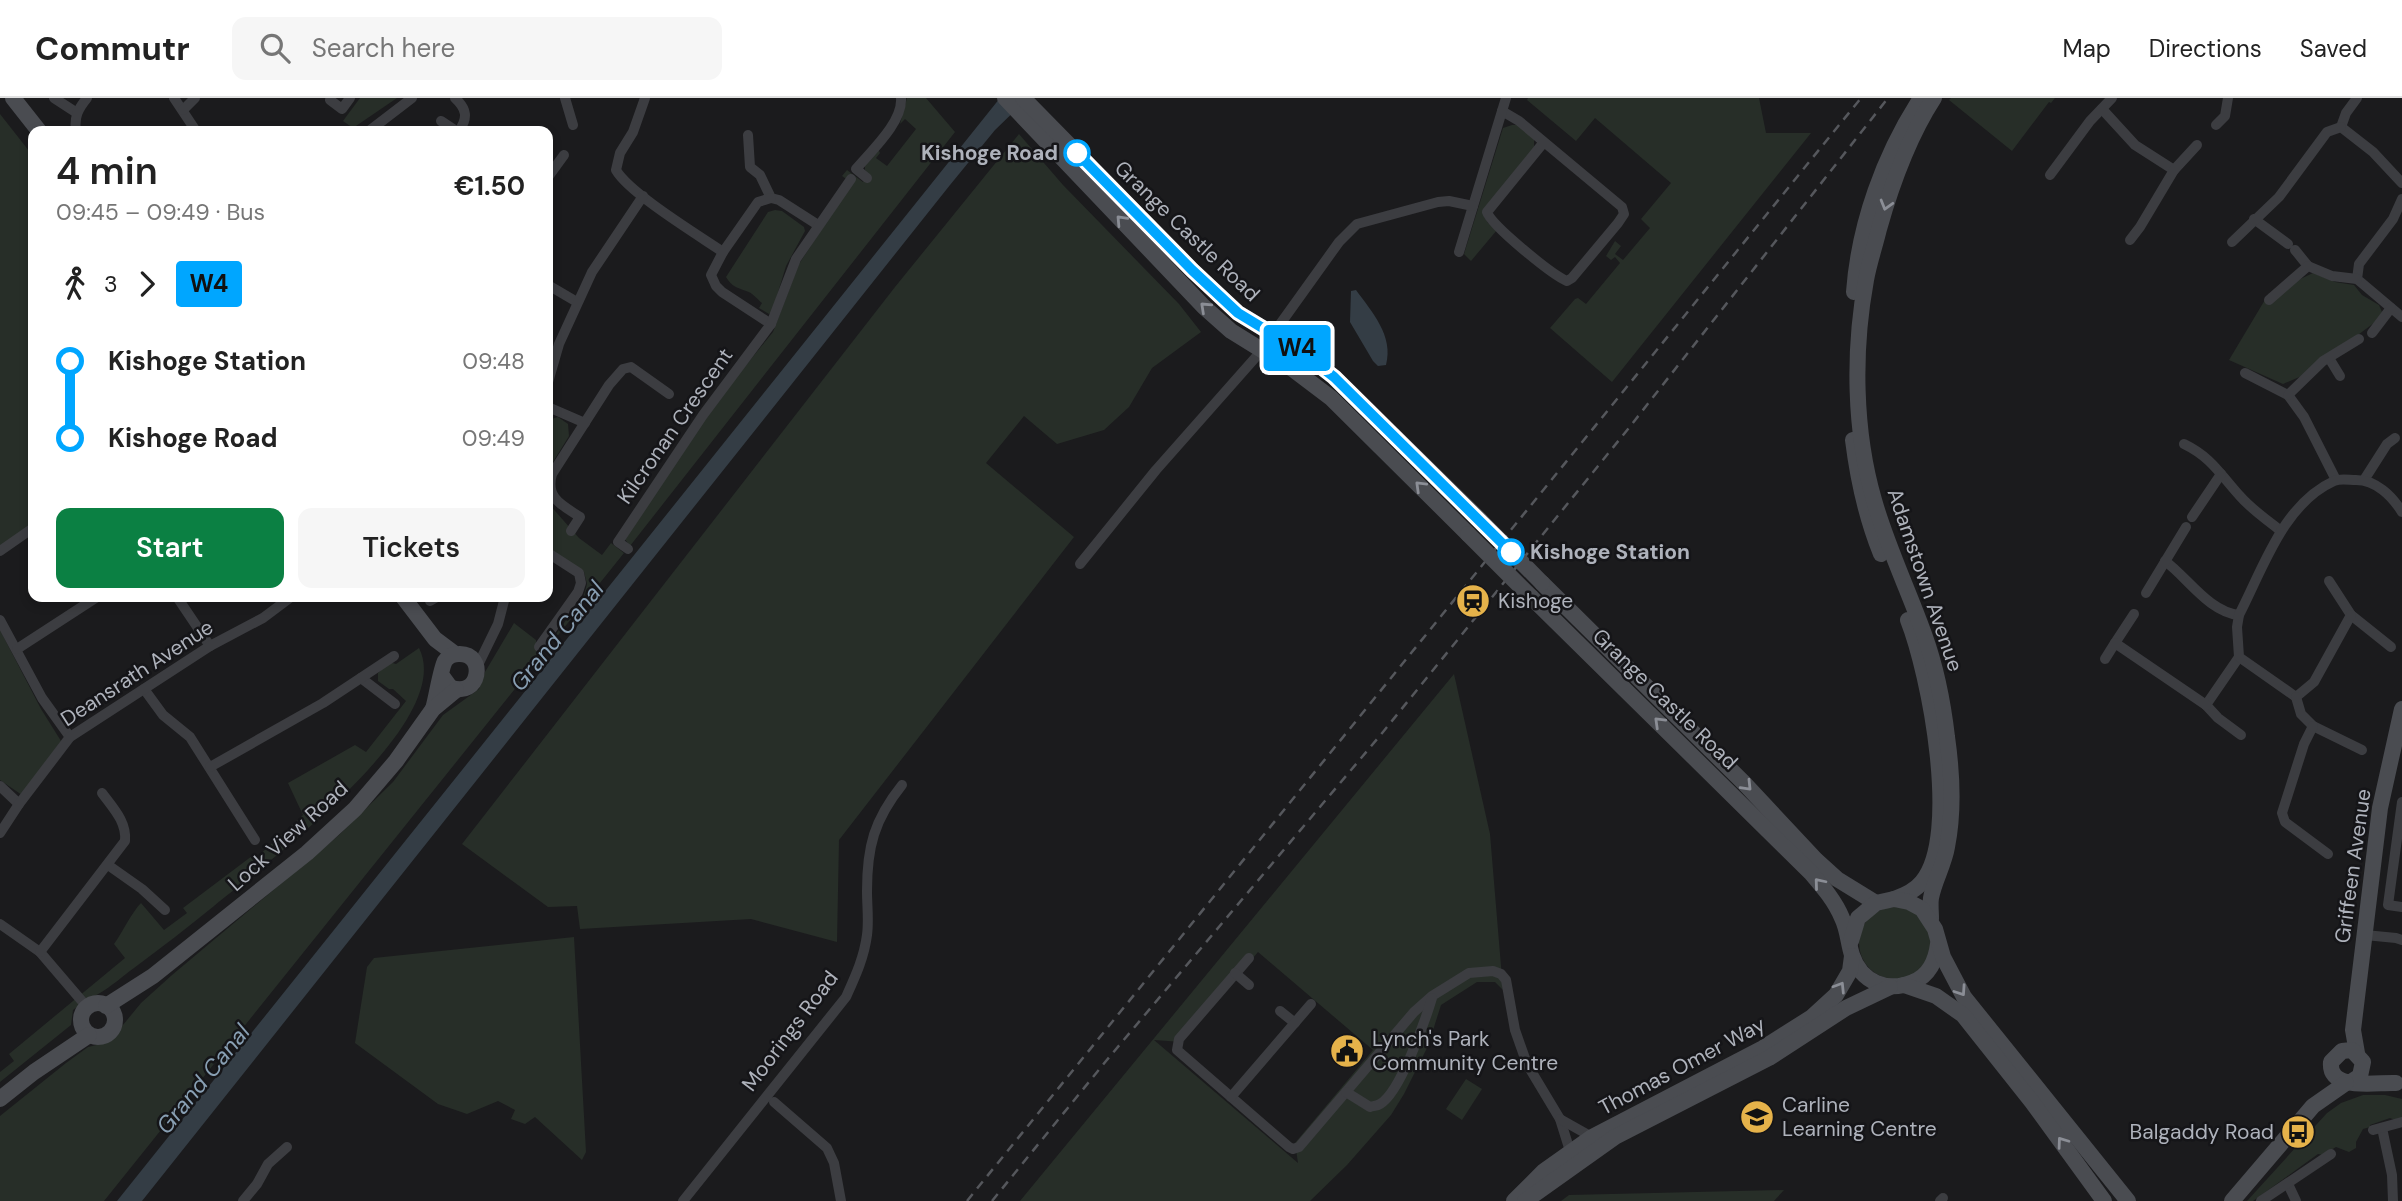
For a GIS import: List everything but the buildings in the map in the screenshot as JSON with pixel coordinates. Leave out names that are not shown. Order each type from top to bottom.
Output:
[{"type":"street","points":[[13,98],[35,126]]},
{"type":"street","points":[[54,98],[77,113]]},
{"type":"street","points":[[75,126],[77,113],[87,98]]},
{"type":"street","points":[[174,98],[193,126]]},
{"type":"street","points":[[183,110],[195,98]]},
{"type":"street","points":[[330,100],[342,109],[351,98]]},
{"type":"street","points":[[376,126],[412,98]]},
{"type":"street","points":[[455,98],[465,113],[466,121],[462,126]]},
{"type":"street","points":[[565,98],[573,125]]},
{"type":"street","points":[[645,98],[634,132],[620,153],[615,170],[643,196],[723,252]]},
{"type":"street","points":[[867,178],[856,169],[892,125],[902,105],[901,98]]},
{"type":"street","name":"Grange Castle Road","points":[[1005,98],[1048,133],[1238,313],[1302,352],[1334,377],[1744,783],[1816,860],[1837,879],[1876,903]]},
{"type":"street","name":"Grange Castle Road","points":[[1023,98],[1048,133],[1199,303],[1231,331],[1263,349],[1331,398],[1811,873],[1842,917],[1856,966],[1868,979],[1879,985],[1897,986],[1936,996],[1963,1015],[2024,1091],[2104,1201]]},
{"type":"street","points":[[1459,252],[1506,98]]},
{"type":"street","name":"Adamstown Avenue","points":[[1894,899],[1922,883],[1933,861],[1939,821],[1936,734],[1928,687],[1912,631],[1869,526],[1857,471],[1849,414],[1849,360],[1854,281],[1871,205],[1890,156],[1921,98]]},
{"type":"street","name":"Adamstown Avenue","points":[[1931,919],[1931,898],[1942,867],[1950,830],[1947,737],[1940,691],[1928,646],[1886,540],[1873,497],[1863,443],[1858,389],[1859,326],[1866,278],[1898,168],[1934,98]]},
{"type":"street","points":[[2050,175],[2090,121],[2112,98]]},
{"type":"street","points":[[2216,125],[2225,116],[2228,98]]},
{"type":"street","points":[[2341,127],[2346,113],[2357,98]]},
{"type":"street","points":[[2102,109],[2135,145],[2175,170]]},
{"type":"street","points":[[1502,111],[1519,121],[1622,207],[1624,214],[1567,281],[1499,228],[1487,212],[1544,142]]},
{"type":"street","points":[[441,121],[449,126]]},
{"type":"street","points":[[2341,127],[2373,152],[2402,183]]},
{"type":"street","points":[[2232,242],[2279,197],[2326,132],[2341,127]]},
{"type":"street","points":[[748,135],[750,167],[760,176],[771,198]]},
{"type":"street","points":[[2130,240],[2175,170],[2197,145]]},
{"type":"street","points":[[553,170],[564,155]]},
{"type":"street","name":"Kilcronan Crescent","points":[[628,549],[618,542],[702,415],[771,324],[796,259],[851,179]]},
{"type":"street","points":[[553,365],[559,344],[592,272],[643,196]]},
{"type":"street","points":[[771,324],[716,286],[711,275],[723,252],[758,202],[771,198],[779,200],[818,225]]},
{"type":"street","points":[[2357,279],[2359,264],[2393,219],[2402,199]]},
{"type":"street","points":[[1273,334],[1339,242],[1357,224],[1438,202],[1449,201],[1474,206]]},
{"type":"street","points":[[2254,219],[2291,247],[2308,266],[2332,276],[2357,279],[2402,317]]},
{"type":"street","points":[[2269,300],[2308,266]]},
{"type":"street","points":[[553,288],[577,302]]},
{"type":"street","points":[[2372,333],[2391,308]]},
{"type":"street","points":[[2288,395],[2329,358],[2359,339]]},
{"type":"street","points":[[1080,564],[1148,480],[1263,349]]},
{"type":"street","points":[[2329,358],[2340,376]]},
{"type":"street","points":[[553,472],[623,369],[631,368],[669,394]]},
{"type":"street","points":[[2245,373],[2288,395],[2304,417],[2336,480]]},
{"type":"street","points":[[553,409],[585,423]]},
{"type":"street","points":[[2364,480],[2387,444],[2395,438]]},
{"type":"street","points":[[2184,444],[2201,452],[2241,497],[2281,531]]},
{"type":"street","points":[[2146,593],[2221,474]]},
{"type":"street","points":[[2206,705],[2239,657],[2239,615],[2281,531],[2297,509],[2336,480],[2364,480],[2392,496],[2402,512]]},
{"type":"street","points":[[553,495],[555,500],[580,517],[571,531]]},
{"type":"street","points":[[0,551],[28,531]]},
{"type":"street","points":[[539,647],[579,592],[581,578],[575,570],[553,556]]},
{"type":"street","points":[[2165,561],[2207,599],[2229,614],[2239,615]]},
{"type":"street","points":[[2329,581],[2351,615],[2392,647]]},
{"type":"street","points":[[557,599],[568,607]]},
{"type":"street","points":[[17,649],[89,602]]},
{"type":"street","points":[[180,602],[209,646]]},
{"type":"street","name":"Deansrath Avenue","points":[[0,834],[19,804],[70,737],[209,646],[263,618],[284,602]]},
{"type":"street","points":[[407,602],[457,663]]},
{"type":"street","points":[[456,690],[446,684],[457,663],[490,636],[498,624],[504,602]]},
{"type":"street","points":[[2105,659],[2134,614]]},
{"type":"street","points":[[2296,697],[2314,682],[2351,615]]},
{"type":"street","points":[[0,620],[42,698],[70,737]]},
{"type":"street","points":[[2115,643],[2206,705],[2217,719],[2241,735]]},
{"type":"street","points":[[210,767],[323,703],[394,656]]},
{"type":"street","points":[[2239,657],[2296,697],[2301,714],[2312,726],[2362,750]]},
{"type":"street","name":"Lock View Road","points":[[0,1099],[85,1030],[95,1037],[106,1035],[113,1027],[110,1011],[307,853],[355,809],[396,761],[433,709],[457,663],[477,673],[468,688],[456,690],[433,709]]},
{"type":"street","points":[[361,678],[395,704]]},
{"type":"street","points":[[144,689],[163,715],[190,737],[255,840]]},
{"type":"street","name":"Griffeen Avenue","points":[[2353,1053],[2353,1030],[2380,808],[2401,716]]},
{"type":"street","points":[[2312,726],[2282,813],[2285,822],[2328,854]]},
{"type":"street","name":"Moorings Road","points":[[683,1201],[846,997],[860,967],[867,934],[867,883],[871,839],[879,817],[902,785]]},
{"type":"street","points":[[0,786],[19,804]]},
{"type":"street","points":[[40,952],[125,841],[126,831],[102,793]]},
{"type":"street","points":[[2401,809],[2388,905],[2402,907]]},
{"type":"street","points":[[108,866],[142,889],[165,910]]},
{"type":"street","points":[[1851,949],[1855,923],[1876,903],[1894,899],[1916,905],[1931,919],[1938,944],[1964,997],[2128,1201]]},
{"type":"street","points":[[0,924],[40,952],[87,1007]]},
{"type":"street","points":[[2365,935],[2402,940]]},
{"type":"street","points":[[1897,986],[1917,981],[1926,973],[1933,964],[1938,944]]},
{"type":"street","name":"Thomas Omer Way","points":[[1525,1201],[1578,1155],[1592,1137],[1763,1048],[1797,1028],[1827,1005],[1850,971],[1851,949]]},
{"type":"street","points":[[1248,957],[1177,1044],[1181,1054],[1293,1149],[1299,1147],[1415,1012],[1432,996],[1469,973],[1493,971],[1506,980],[1515,1030],[1527,1064],[1578,1155]]},
{"type":"street","points":[[1235,973],[1250,985]]},
{"type":"street","name":"Thomas Omer Way","points":[[1514,1201],[1544,1171],[1769,1058],[1846,1008],[1897,986]]},
{"type":"street","points":[[1346,1092],[1370,1107],[1381,1104],[1392,1091],[1410,1057],[1432,996]]},
{"type":"street","points":[[85,1030],[82,1015],[87,1007],[96,1004],[110,1011]]},
{"type":"street","points":[[1231,1097],[1311,1004]]},
{"type":"street","points":[[1280,1012],[1295,1023]]},
{"type":"street","points":[[2344,1080],[2331,1062],[2353,1053]]},
{"type":"street","points":[[2232,1201],[2322,1097],[2344,1080],[2363,1072],[2363,1062],[2353,1053]]},
{"type":"street","points":[[2353,1053],[2399,1084]]},
{"type":"street","points":[[2344,1080],[2399,1084]]},
{"type":"street","points":[[774,1102],[827,1148],[834,1163],[841,1201]]},
{"type":"street","points":[[1560,1119],[1592,1137]]},
{"type":"street","points":[[2393,1201],[2392,1175],[2377,1129],[2402,1122]]},
{"type":"street","points":[[243,1201],[268,1164],[287,1147]]},
{"type":"street","points":[[2261,1201],[2331,1154]]},
{"type":"street","points":[[2221,1201],[2265,1160]]},
{"type":"street","points":[[2288,1184],[2296,1201]]},
{"type":"shaded area","points":[[360,98],[397,98],[356,126],[343,121]]},
{"type":"shaded area","points":[[907,98],[926,98],[955,132],[630,546],[624,538],[704,417],[773,332],[799,264],[852,183],[842,176],[847,170],[863,182],[869,175],[865,164],[878,149],[880,153],[876,158],[887,166],[916,129],[905,119],[900,124]]},
{"type":"shaded area","points":[[1000,98],[1028,98],[995,130],[950,185],[142,1201],[117,1201]]},
{"type":"shaded area","points":[[1759,98],[1766,133],[1811,133],[1612,382],[1550,328],[1575,299],[1578,298],[1586,304],[1620,263],[1615,257],[1611,260],[1606,256],[1615,241],[1621,246],[1615,254],[1623,260],[1650,228],[1641,219],[1671,183],[1595,118],[1576,141],[1527,100]]},
{"type":"shaded area","points":[[2055,98],[2049,102],[2012,151],[1949,100]]},
{"type":"shaded area","points":[[0,114],[28,150],[28,528],[0,548]]},
{"type":"shaded area","points":[[1518,125],[1534,139],[1534,147],[1484,216],[1497,230],[1471,261],[1464,254],[1503,128]]},
{"type":"shaded area","points":[[1019,134],[1063,185],[1179,304],[1201,332],[1152,368],[1129,407],[1104,430],[1057,444],[1024,416],[986,463],[1074,537],[839,840],[837,942],[751,919],[580,929],[577,906],[548,907],[462,844],[895,287]]},
{"type":"shaded area","points":[[782,211],[804,227],[805,231],[786,266],[772,312],[769,314],[759,308],[762,303],[754,296],[734,286],[726,277],[768,212]]},
{"type":"shaded area","points":[[2313,273],[2335,282],[2354,285],[2362,295],[2379,305],[2382,312],[2378,320],[2304,375],[2283,384],[2229,360],[2269,293],[2278,297],[2294,282]]},
{"type":"shaded area","points":[[1356,290],[1384,334],[1388,354],[1386,365],[1378,366],[1373,361],[1350,322],[1351,291]]},
{"type":"shaded area","points":[[558,417],[568,424],[569,436],[553,462],[553,418]]},
{"type":"shaded area","points":[[553,509],[579,538],[602,555],[611,543],[624,553],[104,1201],[0,1201],[0,1116],[88,1047],[109,1042],[141,1003],[172,975],[339,835],[393,782],[443,715],[479,689],[485,672],[514,623],[536,640],[536,649],[544,651],[584,595],[587,584],[584,572],[553,551]]},
{"type":"shaded area","points":[[0,630],[41,709],[61,741],[22,795],[0,780]]},
{"type":"shaded area","points":[[419,648],[423,679],[410,714],[384,751],[350,789],[311,826],[204,914],[113,984],[73,1010],[71,1025],[0,1082],[0,1072],[14,1061],[9,1054],[125,958],[114,944],[141,903],[164,930],[187,913],[183,908],[252,856],[256,858],[303,815],[288,783],[355,745],[366,752],[406,701],[393,689],[378,681],[378,673],[389,662],[396,664]]},
{"type":"shaded area","points":[[1454,674],[1490,834],[1503,990],[1495,982],[1477,982],[1441,1005],[1428,1046],[1391,1115],[1347,1165],[1310,1201],[1020,1201]],"holes":[[[1258,952],[1373,1050],[1295,1143],[1298,1163],[1154,1040],[1182,1042]]]},
{"type":"shaded area","points":[[1895,907],[1915,913],[1925,923],[1931,943],[1925,963],[1915,973],[1895,979],[1875,973],[1865,963],[1859,943],[1865,923],[1875,913]]},
{"type":"shaded area","points":[[574,937],[586,1152],[582,1160],[535,1117],[525,1124],[511,1119],[515,1110],[498,1101],[467,1114],[438,1104],[355,1043],[367,967],[374,958]]},
{"type":"shaded area","points":[[1466,1079],[1482,1089],[1462,1120],[1446,1109]]},
{"type":"shaded area","points":[[2363,1095],[2385,1095],[2402,1099],[2402,1120],[2390,1118],[2370,1125],[2363,1129],[2356,1148],[2349,1152],[2336,1147],[2323,1155],[2318,1154],[2253,1201],[2247,1201],[2327,1113],[2341,1103]]},
{"type":"shaded area","points":[[1784,1190],[1774,1201],[1561,1201],[1569,1195]]},
{"type":"railway","points":[[967,1201],[1861,98]]},
{"type":"railway","points":[[992,1201],[1383,732],[1632,424],[1888,98]]},
{"type":"bus line","name":"W4","points":[[1077,153],[1238,313],[1302,352],[1334,377],[1511,552]]},
{"type":"place","name":"Kishoge Road","points":[[1077,153]]},
{"type":"place","name":"Kishoge Station","points":[[1511,552]]},
{"type":"place","name":"Kishoge","points":[[1473,601]]},
{"type":"place","name":"Lynch's Park Community Centre","points":[[1347,1051]]},
{"type":"place","name":"Carline Learning Centre","points":[[1757,1117]]},
{"type":"place","name":"Balgaddy Road","points":[[2298,1132]]},
{"type":"water label","name":"Grand Canal","points":[[557,636]]},
{"type":"water label","name":"Grand Canal","points":[[203,1079]]}]
